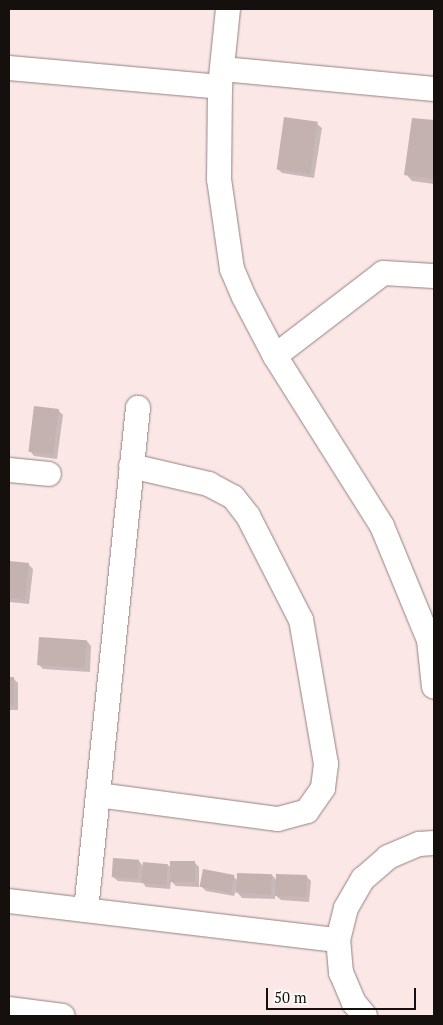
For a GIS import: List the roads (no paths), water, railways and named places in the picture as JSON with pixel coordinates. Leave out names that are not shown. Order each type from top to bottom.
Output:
[{"type":"street","points":[[228,9],[221,78],[219,179],[232,269],[244,297],[275,356],[382,526],[429,640],[434,687]]},
{"type":"street","points":[[9,68],[434,89]]},
{"type":"street","points":[[275,356],[383,273],[434,276]]},
{"type":"street","points":[[86,910],[138,408]]},
{"type":"street","points":[[98,795],[278,820],[307,811],[323,788],[326,764],[301,620],[248,516],[233,498],[209,484],[131,466]]},
{"type":"street","points":[[9,470],[49,474]]},
{"type":"street","points":[[365,1016],[354,1003],[341,973],[338,940],[346,908],[363,879],[388,857],[418,844],[434,843]]},
{"type":"street","points":[[9,901],[338,940]]},
{"type":"street","points":[[9,1010],[63,1016]]}]
